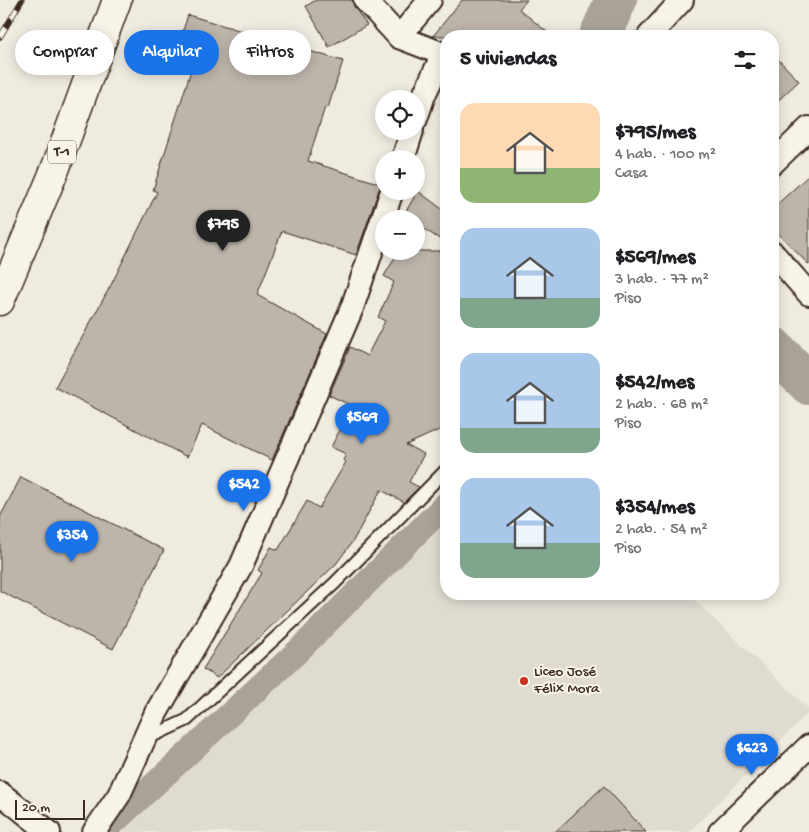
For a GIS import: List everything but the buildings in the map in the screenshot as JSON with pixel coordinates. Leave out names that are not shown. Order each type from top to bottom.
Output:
[{"type":"main road","name":"T-1","points":[[0,301],[56,167],[117,0]]},
{"type":"street","points":[[365,0],[399,37],[440,53]]},
{"type":"street","points":[[399,37],[430,0]]},
{"type":"street","points":[[654,30],[682,0]]},
{"type":"street","points":[[425,93],[440,65]]},
{"type":"street","points":[[779,156],[809,128]]},
{"type":"street","points":[[94,832],[119,795],[156,713],[241,566],[352,308],[389,200]]},
{"type":"street","points":[[779,260],[809,294]]},
{"type":"street","points":[[720,832],[809,746]]},
{"type":"street","points":[[0,793],[39,829]]},
{"type":"lane","points":[[144,740],[187,720],[334,583],[440,476]]},
{"type":"shaded area","name":"Liceo José Félix Mora","points":[[440,511],[440,600],[694,600],[809,709],[809,712],[689,832],[117,832]]},
{"type":"waterway","points":[[603,30],[616,0]]},
{"type":"waterway","points":[[779,354],[809,384]]},
{"type":"waterway","points":[[103,832],[296,653],[440,510]]},
{"type":"railway","points":[[0,37],[22,0]]},
{"type":"place","name":"Liceo José Félix Mora","points":[[524,681]]}]
